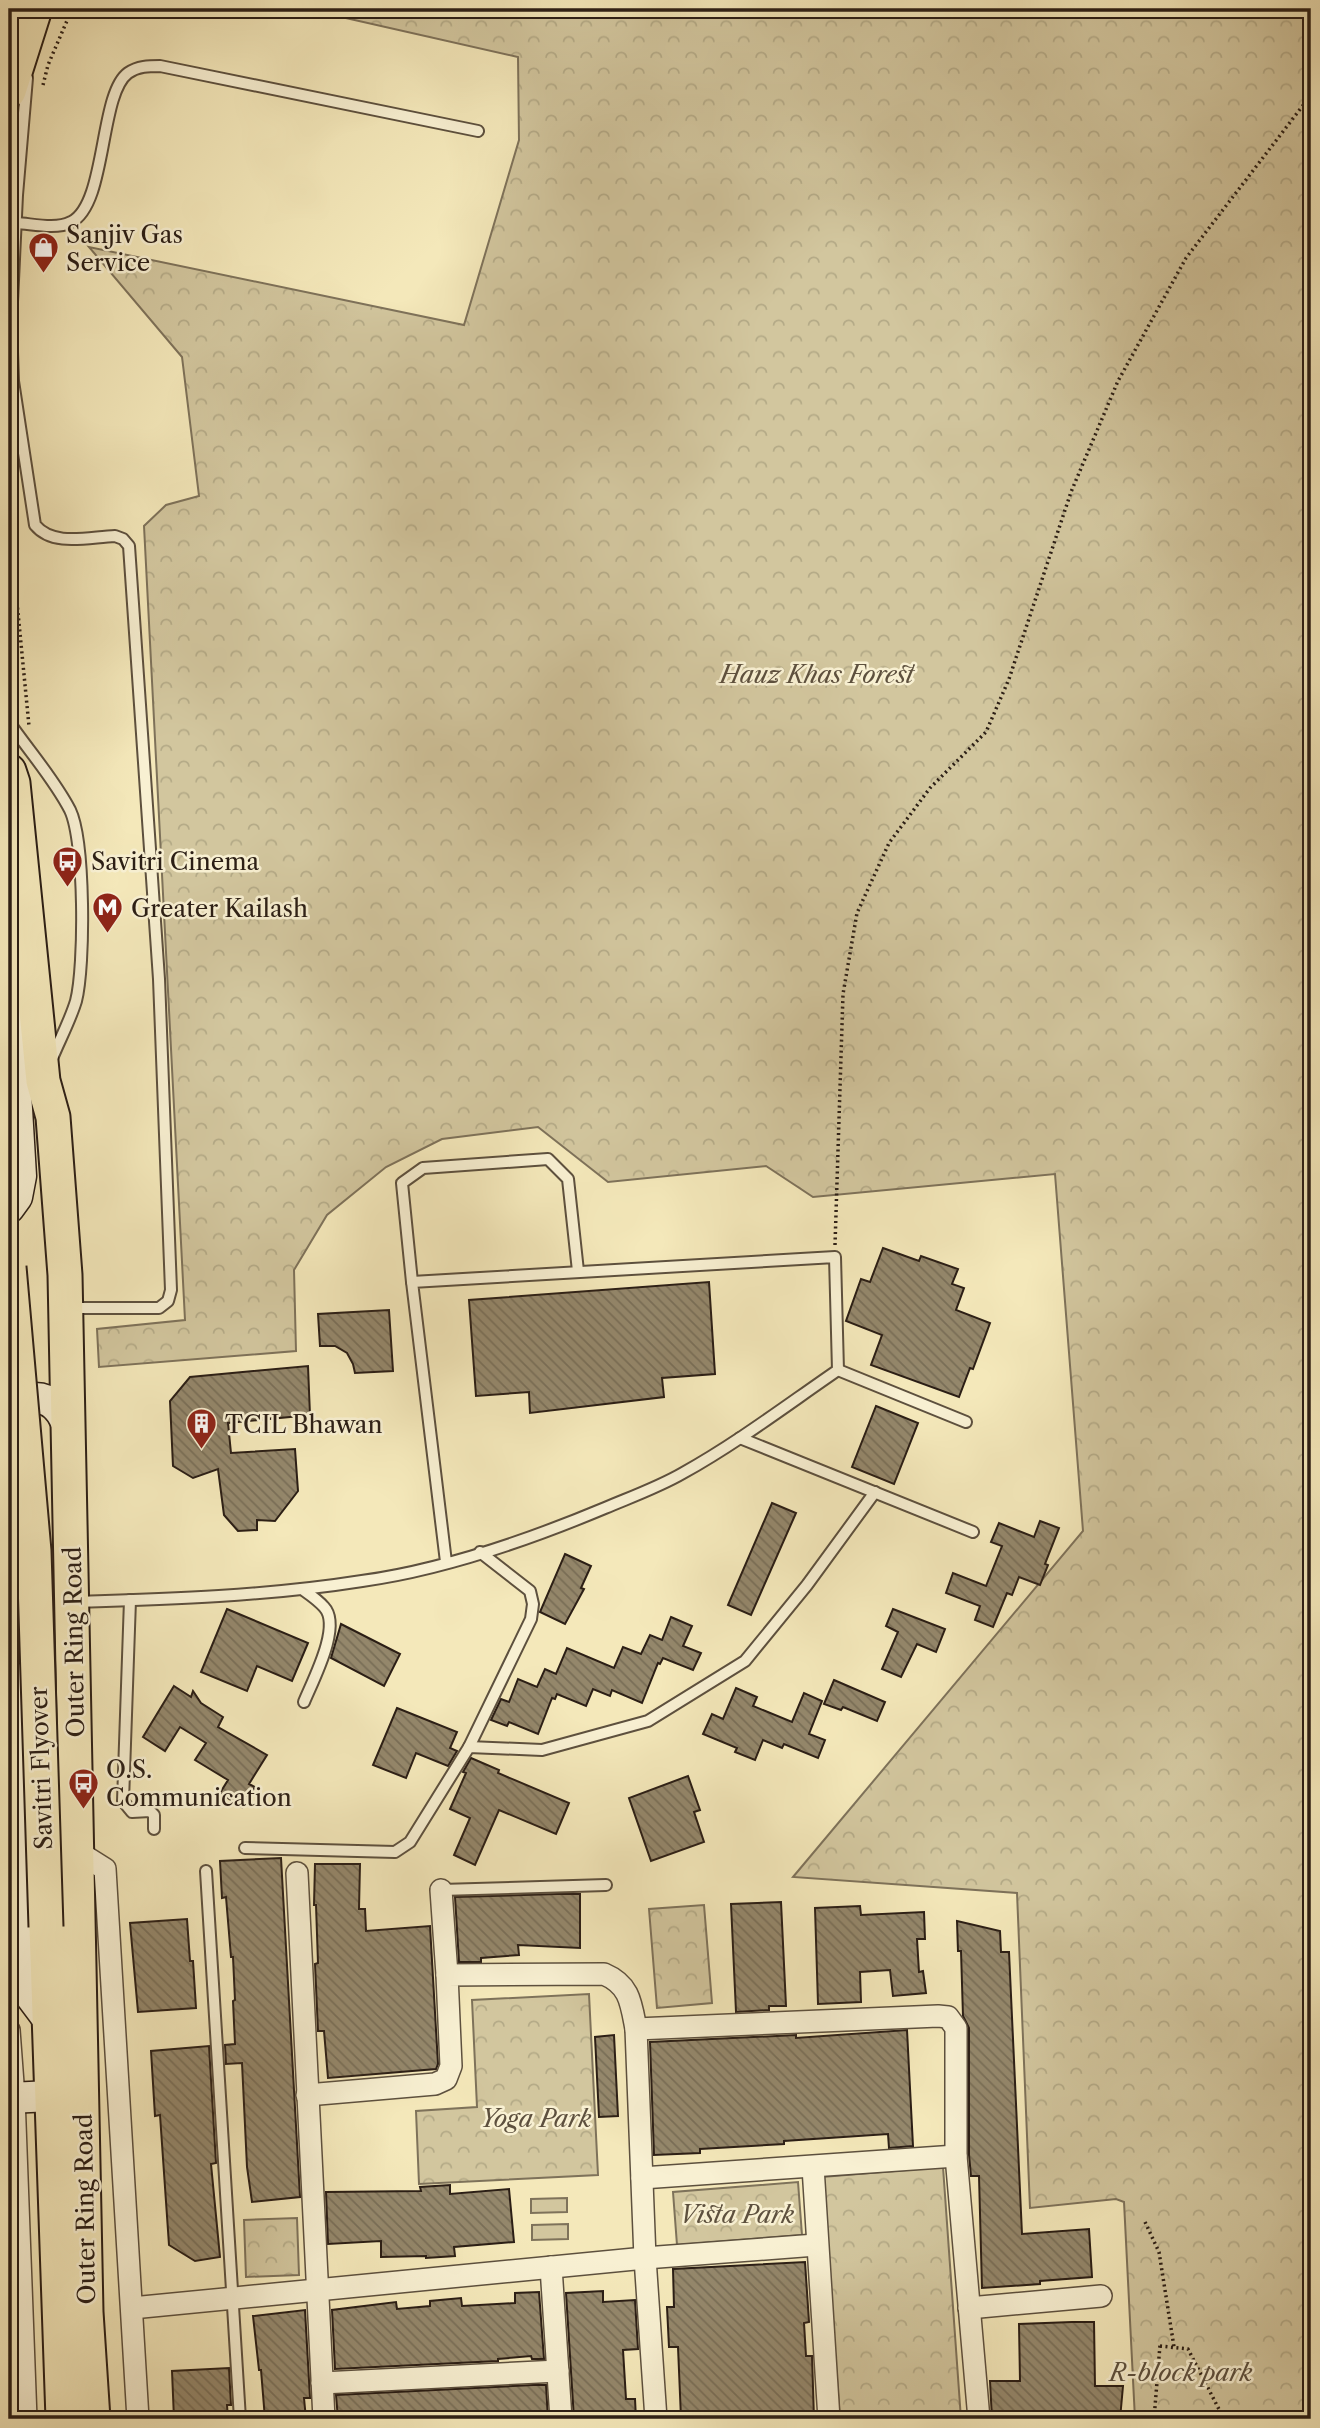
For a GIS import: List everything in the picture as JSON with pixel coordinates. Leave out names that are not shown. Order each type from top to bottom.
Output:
[{"type":"main road","points":[[9,91],[35,10]]},
{"type":"main road","name":"Outer Ring Road","points":[[9,771],[13,783],[43,1081],[53,1117],[65,1275],[86,2312],[93,2419]]},
{"type":"main road","name":"Savitri Flyover","points":[[9,1266],[34,1552],[47,2018]]},
{"type":"main road","name":"Outer Ring Road","points":[[47,2018],[63,2419]]},
{"type":"street","points":[[9,975],[21,1176],[17,1197],[9,1208]]},
{"type":"street","points":[[9,1409],[20,1400],[37,1398],[53,1403],[64,1415],[69,1431]]},
{"type":"street","points":[[9,1675],[13,1791],[26,1990],[47,2018]]},
{"type":"street","points":[[78,1852],[105,1869],[138,2419]]},
{"type":"street","points":[[297,1873],[324,2419]]},
{"type":"street","points":[[307,2095],[435,2084],[446,2079],[451,2066],[441,1890]]},
{"type":"street","points":[[447,1975],[604,1974],[617,1980],[630,1997],[636,2029],[645,2258],[656,2419]]},
{"type":"street","points":[[636,2029],[948,2017],[956,2028],[956,2156],[979,2419]]},
{"type":"street","points":[[9,2030],[26,2419]]},
{"type":"street","points":[[11,2097],[51,2096]]},
{"type":"street","points":[[642,2178],[956,2156]]},
{"type":"street","points":[[813,2166],[829,2419]]},
{"type":"street","points":[[132,2308],[645,2258],[816,2245]]},
{"type":"street","points":[[551,2267],[561,2419]]},
{"type":"street","points":[[969,2308],[1101,2297]]},
{"type":"street","points":[[322,2383],[558,2371]]},
{"type":"lane","points":[[35,10],[17,195],[11,323],[13,381],[35,525],[42,533],[54,539],[115,536],[124,538],[129,546],[159,979],[171,1290],[168,1301],[159,1308],[65,1308]]},
{"type":"lane","points":[[17,223],[55,226],[72,222],[82,212],[92,193],[117,89],[127,73],[141,66],[160,65],[478,131]]},
{"type":"lane","points":[[9,722],[71,812],[78,840],[82,966],[75,1003],[43,1081]]},
{"type":"lane","points":[[446,1562],[402,1183],[423,1168],[548,1159],[568,1178],[578,1271]]},
{"type":"lane","points":[[412,1282],[835,1258],[838,1370]]},
{"type":"lane","points":[[838,1370],[966,1422]]},
{"type":"lane","points":[[73,1602],[302,1589],[364,1581],[480,1552],[578,1519],[682,1474],[740,1438],[838,1370]]},
{"type":"lane","points":[[740,1438],[973,1532]]},
{"type":"lane","points":[[469,1747],[542,1750],[648,1721],[745,1661],[807,1585],[874,1492]]},
{"type":"lane","points":[[246,1848],[395,1852],[410,1842],[469,1747],[530,1619],[533,1604],[530,1591],[480,1552]]},
{"type":"lane","points":[[302,1589],[326,1608],[331,1624],[304,1702]]},
{"type":"lane","points":[[130,1600],[123,1801],[132,1812],[150,1811],[154,1815],[154,1829]]},
{"type":"lane","points":[[206,1871],[240,2419]]},
{"type":"lane","points":[[441,1890],[606,1885]]},
{"type":"path","points":[[61,37],[72,9]]},
{"type":"path","points":[[835,1258],[843,994],[857,914],[889,843],[930,788],[986,732],[1009,679],[1071,492],[1118,382],[1136,348],[1186,258],[1311,95]]},
{"type":"path","points":[[1145,2222],[1159,2252],[1174,2347]]},
{"type":"path","points":[[1154,2419],[1160,2345],[1188,2349],[1224,2419]]},
{"type":"green space","name":"Hauz Khas Forest","points":[[306,9],[1311,9],[1311,2419],[1135,2419],[1124,2202],[1116,2199],[1030,2208],[1017,1893],[793,1877],[1083,1531],[1055,1174],[813,1197],[766,1166],[608,1182],[538,1127],[442,1139],[386,1167],[327,1215],[294,1270],[296,1351],[99,1367],[97,1329],[185,1320],[144,526],[166,505],[199,496],[182,357],[89,247],[464,325],[519,140],[518,57]]},
{"type":"green space","points":[[704,1905],[712,2003],[657,2008],[649,1909]]},
{"type":"green space","name":"Yoga Park","points":[[589,1994],[598,2175],[419,2184],[416,2111],[477,2107],[472,2000]]},
{"type":"green space","points":[[943,2167],[961,2419],[840,2419],[822,2177]]},
{"type":"green space","name":"Vista Park","points":[[798,2182],[802,2235],[677,2245],[673,2192]]},
{"type":"green space","points":[[567,2198],[567,2212],[531,2213],[531,2199]]},
{"type":"green space","points":[[297,2218],[299,2275],[246,2277],[244,2220]]},
{"type":"green space","points":[[568,2224],[568,2239],[532,2240],[532,2225]]},
{"type":"building","points":[[883,1248],[919,1261],[921,1256],[958,1269],[952,1284],[964,1288],[956,1310],[990,1323],[959,1397],[871,1365],[882,1335],[846,1321],[861,1279],[870,1282]]},
{"type":"building","points":[[709,1282],[715,1374],[662,1378],[664,1397],[530,1413],[529,1392],[476,1396],[469,1300]]},
{"type":"building","points":[[389,1310],[393,1371],[355,1373],[347,1353],[335,1346],[320,1346],[318,1314]]},
{"type":"building","name":"TCIL Bhawan","points":[[308,1366],[310,1415],[228,1423],[231,1453],[295,1449],[298,1491],[275,1521],[257,1520],[257,1530],[238,1531],[224,1515],[218,1469],[193,1478],[173,1466],[170,1401],[190,1377]]},
{"type":"building","points":[[876,1406],[918,1423],[894,1484],[852,1467]]},
{"type":"building","points":[[772,1503],[796,1513],[751,1615],[728,1605]]},
{"type":"building","points":[[1040,1521],[1059,1528],[1040,1585],[1019,1577],[1012,1595],[1007,1593],[993,1627],[975,1620],[980,1606],[946,1593],[953,1573],[986,1586],[1002,1546],[991,1542],[999,1523],[1034,1537]]},
{"type":"building","points":[[565,1554],[591,1566],[581,1588],[584,1589],[565,1624],[540,1612]]},
{"type":"building","points":[[227,1609],[308,1643],[292,1681],[257,1666],[247,1691],[201,1672]]},
{"type":"building","points":[[893,1609],[945,1629],[936,1652],[917,1644],[901,1677],[882,1669],[898,1632],[886,1626]]},
{"type":"building","points":[[671,1617],[692,1626],[683,1646],[701,1653],[693,1670],[663,1658],[660,1664],[658,1663],[642,1703],[612,1690],[610,1696],[593,1689],[586,1706],[557,1694],[555,1699],[552,1698],[538,1734],[509,1722],[507,1726],[491,1720],[501,1699],[509,1702],[518,1679],[537,1687],[545,1669],[556,1674],[567,1648],[614,1668],[623,1647],[641,1654],[650,1635],[662,1640]]},
{"type":"building","points":[[341,1624],[400,1654],[384,1686],[331,1658]]},
{"type":"building","points":[[834,1680],[885,1702],[877,1721],[843,1707],[841,1710],[824,1704]]},
{"type":"building","points":[[174,1686],[191,1697],[193,1691],[201,1703],[223,1717],[218,1727],[267,1755],[249,1784],[255,1787],[242,1807],[220,1793],[228,1780],[195,1760],[206,1743],[180,1727],[165,1751],[143,1737]]},
{"type":"building","points":[[736,1688],[757,1697],[753,1706],[792,1722],[804,1693],[822,1701],[809,1734],[825,1740],[818,1758],[784,1744],[782,1748],[763,1740],[755,1760],[735,1752],[737,1748],[703,1734],[712,1714],[723,1719]]},
{"type":"building","points":[[397,1708],[457,1732],[450,1748],[457,1751],[448,1766],[416,1753],[406,1778],[373,1765]]},
{"type":"building","points":[[471,1758],[499,1770],[498,1773],[569,1803],[556,1834],[499,1810],[475,1865],[454,1855],[470,1818],[450,1809]]},
{"type":"building","points":[[688,1776],[700,1810],[694,1812],[704,1842],[651,1861],[629,1798]]},
{"type":"building","points":[[281,1858],[300,2197],[252,2202],[247,2167],[242,2063],[226,2064],[225,2045],[235,2044],[235,2000],[233,1957],[226,1897],[222,1898],[220,1861]]},
{"type":"building","points":[[315,1864],[360,1864],[359,1909],[365,1909],[366,1931],[430,1926],[438,2064],[436,2069],[328,2078],[324,2031],[318,2031]]},
{"type":"building","points":[[580,1894],[580,1948],[518,1945],[519,1955],[481,1958],[481,1962],[459,1962],[455,1897]]},
{"type":"building","points":[[781,1902],[786,2006],[736,2012],[731,1904]]},
{"type":"building","points":[[860,1906],[861,1915],[924,1912],[925,1939],[917,1939],[919,1972],[923,1971],[926,1993],[893,1996],[890,1970],[860,1972],[861,2002],[818,2004],[815,1908]]},
{"type":"building","points":[[187,1919],[196,2008],[138,2012],[130,1923]]},
{"type":"building","points":[[957,1921],[1000,1931],[1001,1952],[1009,1952],[1022,2234],[1089,2229],[1092,2277],[982,2288],[979,2176],[971,2176],[969,2155],[969,2028],[963,2016],[961,1951],[958,1951]]},
{"type":"building","points":[[907,2030],[913,2146],[889,2148],[888,2134],[784,2141],[784,2144],[700,2149],[700,2153],[654,2155],[650,2042],[796,2035],[796,2038]]},
{"type":"building","points":[[614,2035],[618,2116],[599,2117],[595,2037]]},
{"type":"building","points":[[209,2046],[216,2163],[211,2164],[220,2257],[195,2261],[169,2245],[160,2115],[155,2116],[151,2051]]},
{"type":"building","points":[[450,2185],[450,2194],[509,2189],[514,2242],[454,2247],[455,2256],[426,2258],[381,2257],[381,2241],[328,2244],[326,2192],[421,2191],[420,2187]]},
{"type":"building","points":[[805,2262],[809,2322],[804,2323],[806,2356],[812,2356],[814,2419],[681,2418],[678,2347],[669,2347],[667,2307],[674,2307],[673,2269]]},
{"type":"building","points":[[603,2291],[603,2302],[635,2300],[638,2349],[623,2350],[626,2399],[635,2399],[636,2419],[574,2419],[566,2293]]},
{"type":"building","points":[[539,2292],[544,2359],[532,2359],[531,2356],[498,2361],[335,2369],[332,2310],[396,2302],[397,2309],[430,2306],[430,2301],[461,2298],[462,2306],[515,2303],[515,2293]]},
{"type":"building","points":[[305,2310],[310,2398],[304,2398],[306,2419],[265,2419],[253,2316]]},
{"type":"building","points":[[1094,2322],[1095,2386],[1123,2386],[1120,2419],[992,2419],[990,2381],[1020,2381],[1019,2324]]},
{"type":"building","points":[[229,2368],[231,2405],[227,2405],[228,2419],[174,2419],[172,2371]]},
{"type":"building","points":[[546,2385],[548,2419],[338,2419],[336,2395]]},
{"type":"place","name":"Sanjiv Gas Service","points":[[43,275]]},
{"type":"place","name":"Savitri Cinema","points":[[68,888]]},
{"type":"place","name":"Greater Kailash","points":[[108,935]]},
{"type":"place","name":"TCIL Bhawan","points":[[202,1451]]},
{"type":"place","name":"O.S. Communication","points":[[83,1810]]},
{"type":"park label","name":"R-block park","points":[[1181,2372]]}]
